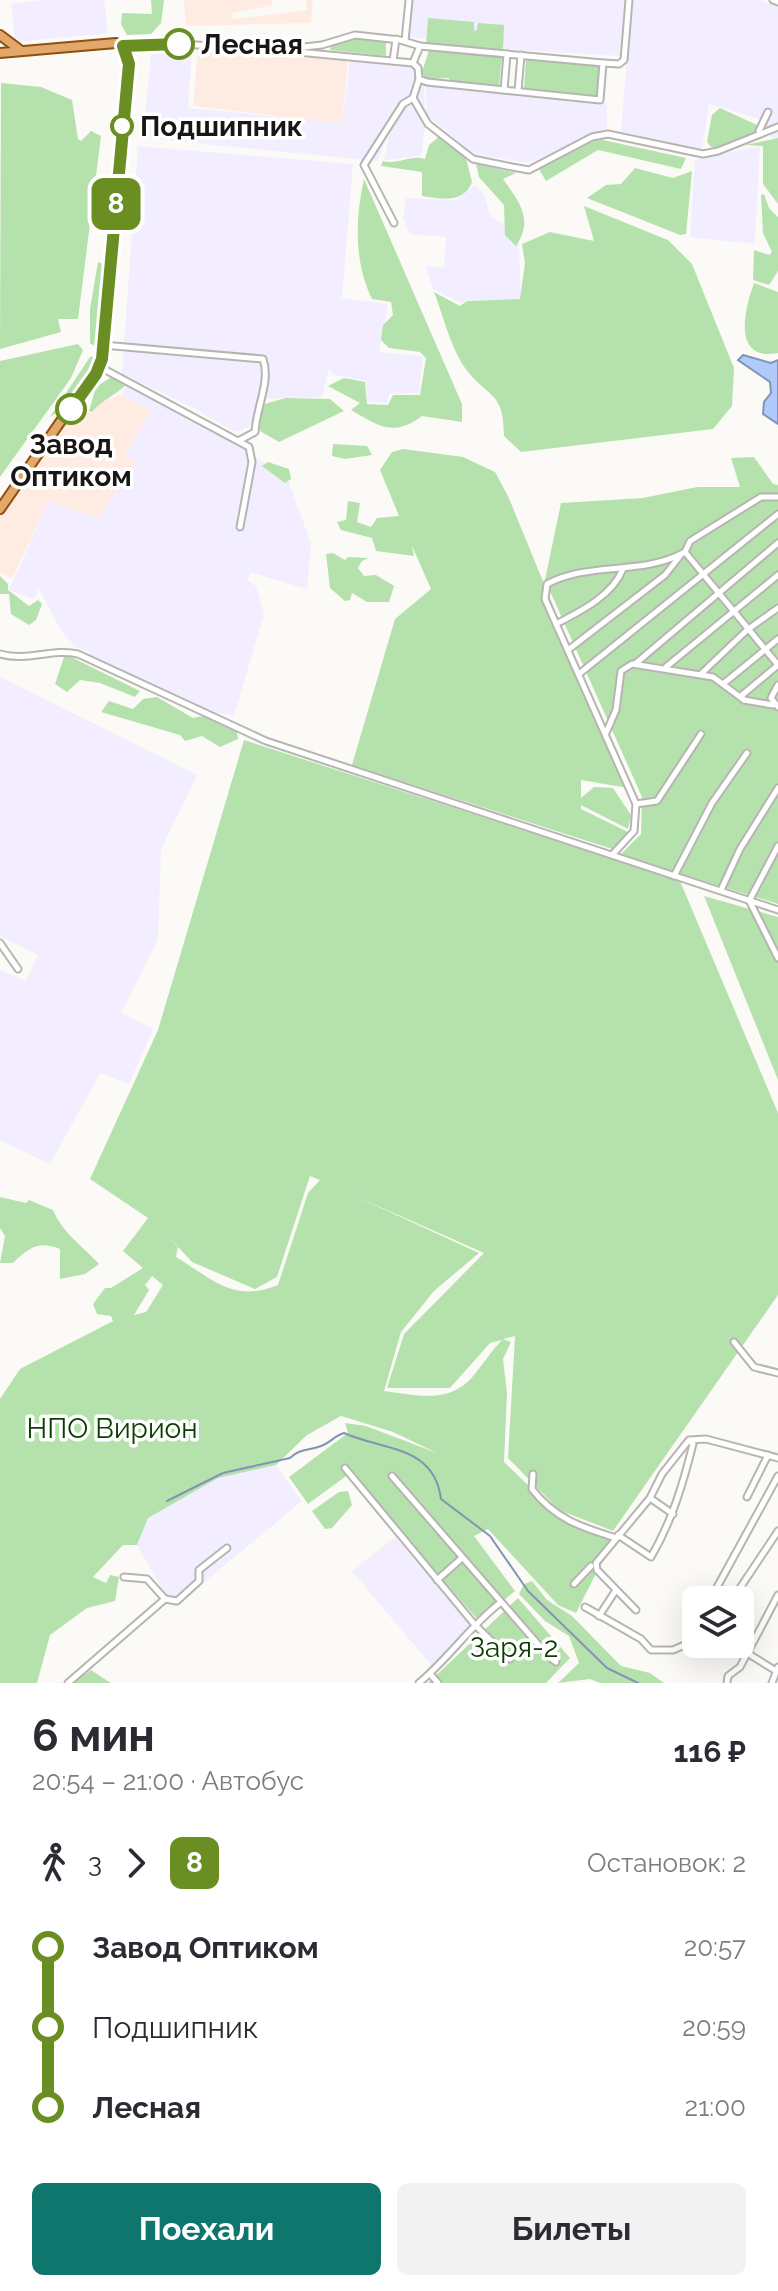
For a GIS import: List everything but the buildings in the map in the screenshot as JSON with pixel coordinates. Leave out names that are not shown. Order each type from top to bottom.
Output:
[{"type":"main road","points":[[1,37],[10,46],[25,51]]},
{"type":"main road","points":[[0,509],[100,367],[129,64],[123,46],[110,43],[4,53],[1,37]]},
{"type":"street","points":[[405,41],[409,0]]},
{"type":"street","points":[[276,50],[322,45],[355,35],[396,39],[420,46],[619,64],[624,60],[629,0]]},
{"type":"street","points":[[393,61],[396,39]]},
{"type":"street","points":[[123,46],[165,43],[413,63],[418,68],[419,79],[413,98],[403,104],[364,165],[394,223]]},
{"type":"street","points":[[413,63],[420,46]]},
{"type":"street","points":[[504,90],[507,54]]},
{"type":"street","points":[[518,91],[521,55]]},
{"type":"street","points":[[419,79],[600,100],[603,63]]},
{"type":"street","points":[[413,98],[428,124],[473,159],[529,170],[592,137],[608,134],[703,154],[778,127]]},
{"type":"street","points":[[758,132],[768,112]]},
{"type":"street","points":[[103,345],[263,359],[267,373],[256,408],[255,432],[240,440]]},
{"type":"street","points":[[100,367],[249,447],[252,462],[240,527]]},
{"type":"street","points":[[568,650],[665,575],[690,541],[761,497],[778,497]]},
{"type":"street","points":[[579,674],[702,572],[778,514]]},
{"type":"street","points":[[606,734],[616,710],[621,671],[634,664],[719,595],[778,543]]},
{"type":"street","points":[[612,855],[634,831],[636,804],[545,599],[547,584],[561,577],[603,567],[623,569],[683,554]]},
{"type":"street","points":[[683,554],[702,572],[778,665],[744,692],[744,700]]},
{"type":"street","points":[[556,624],[582,610],[606,591],[618,580],[623,569]]},
{"type":"street","points":[[665,668],[778,575]]},
{"type":"street","points":[[701,674],[747,630],[778,608]]},
{"type":"street","points":[[723,684],[778,639]]},
{"type":"street","points":[[0,654],[25,659],[63,652],[78,654],[266,741],[776,910],[778,901]]},
{"type":"street","points":[[634,664],[701,674],[723,684],[744,700],[776,706]]},
{"type":"street","points":[[776,706],[771,698],[778,685]]},
{"type":"street","points":[[636,804],[657,801],[701,734]]},
{"type":"street","points":[[674,876],[712,803],[747,753]]},
{"type":"street","points":[[721,890],[740,849],[778,788]]},
{"type":"street","points":[[749,901],[778,846]]},
{"type":"street","points":[[749,901],[778,958]]},
{"type":"street","points":[[0,943],[18,969]]},
{"type":"street","points":[[734,1342],[754,1367],[778,1373]]},
{"type":"street","points":[[636,1610],[595,1567],[650,1498],[662,1474],[689,1440],[706,1439],[778,1458]]},
{"type":"street","points":[[533,1474],[532,1489],[557,1516],[568,1523],[617,1537],[651,1557],[673,1514],[693,1444],[689,1440]]},
{"type":"street","points":[[747,1497],[768,1455]]},
{"type":"street","points":[[345,1468],[475,1625],[510,1659]]},
{"type":"street","points":[[392,1476],[556,1662]]},
{"type":"street","points":[[718,1586],[778,1476]]},
{"type":"street","points":[[650,1498],[673,1514]]},
{"type":"street","points":[[740,1586],[769,1539],[778,1531]]},
{"type":"street","points":[[124,1577],[147,1579],[165,1599],[177,1601],[199,1581],[199,1570],[227,1548]]},
{"type":"street","points":[[437,1580],[462,1558]]},
{"type":"street","points":[[574,1584],[591,1566]]},
{"type":"street","points":[[599,1616],[616,1590]]},
{"type":"street","points":[[754,1639],[778,1595]]},
{"type":"street","points":[[68,1683],[165,1599]]},
{"type":"street","points":[[419,1683],[500,1602]]},
{"type":"street","points":[[585,1607],[641,1639],[651,1650],[673,1650],[682,1646]]},
{"type":"street","points":[[727,1683],[743,1658]]},
{"type":"street","points":[[754,1658],[777,1669],[772,1683]]},
{"type":"street","points":[[430,1674],[438,1683]]},
{"type":"shaded area","points":[[45,0],[104,0],[108,33],[15,42],[11,4]]},
{"type":"shaded area","points":[[184,0],[272,0],[273,5],[232,13],[233,19],[307,10],[306,0],[313,0],[311,23],[186,26]]},
{"type":"shaded area","points":[[412,0],[626,0],[621,56],[505,49],[504,46],[409,37]]},
{"type":"shaded area","points":[[632,0],[758,0],[778,6],[778,139],[772,138],[762,120],[709,104],[702,150],[621,131]]},
{"type":"shaded area","points":[[152,45],[192,47],[188,108],[342,123],[350,60],[410,65],[424,86],[425,126],[421,156],[384,160],[389,136],[397,122],[388,135],[377,161],[143,138]]},
{"type":"shaded area","points":[[198,48],[348,60],[342,124],[193,106]]},
{"type":"shaded area","points":[[426,86],[607,102],[607,128],[530,163],[474,154],[426,114]]},
{"type":"shaded area","points":[[138,146],[353,164],[342,298],[388,304],[379,352],[423,356],[419,393],[389,394],[387,403],[368,402],[366,381],[335,375],[329,369],[322,397],[261,399],[250,427],[234,432],[194,408],[122,374]]},
{"type":"shaded area","points":[[760,146],[755,244],[690,237],[695,160]]},
{"type":"shaded area","points":[[475,185],[484,194],[490,216],[510,228],[519,244],[521,301],[468,300],[460,303],[433,289],[425,266],[444,268],[446,237],[410,234],[403,219],[406,198],[456,200]]},
{"type":"shaded area","points":[[129,382],[242,446],[289,482],[311,544],[307,589],[250,572],[248,581],[256,586],[264,614],[234,716],[211,712],[89,656],[90,652],[76,647],[62,632],[39,589],[34,599],[9,590],[48,502],[99,518],[137,462],[125,455],[151,410],[121,395]]},
{"type":"shaded area","points":[[121,395],[151,410],[125,455],[137,461],[99,518],[48,502],[12,578],[0,573],[0,514],[78,406],[91,413],[102,401]]},
{"type":"shaded area","points":[[0,677],[197,775],[161,849],[158,939],[121,1013],[153,1029],[129,1084],[100,1073],[50,1164],[0,1140],[0,970],[26,981],[38,955],[0,936]]},
{"type":"shaded area","points":[[276,1465],[302,1501],[173,1608],[137,1545],[148,1518],[218,1478]]},
{"type":"shaded area","points":[[395,1537],[471,1625],[432,1666],[352,1571]]},
{"type":"green space","points":[[151,0],[164,0],[161,23],[151,34],[127,35],[121,24],[122,13],[152,14]]},
{"type":"green space","points":[[428,18],[474,22],[474,31],[478,23],[504,25],[503,52],[426,44]]},
{"type":"green space","points":[[354,38],[386,41],[386,56],[330,50],[331,45]]},
{"type":"green space","points":[[429,50],[502,56],[499,87],[449,82],[449,78],[425,79],[422,72]]},
{"type":"green space","points":[[526,59],[601,65],[598,96],[524,89]]},
{"type":"green space","points":[[1,83],[41,87],[72,100],[78,139],[81,141],[91,131],[101,136],[78,319],[58,319],[61,332],[0,349]]},
{"type":"green space","points":[[720,108],[757,125],[754,134],[724,148],[711,147],[707,142],[712,115]]},
{"type":"green space","points":[[441,135],[466,158],[472,182],[463,194],[451,198],[422,196],[422,172],[381,166],[383,161],[425,159],[429,145]]},
{"type":"green space","points":[[778,138],[778,204],[763,184],[763,146],[745,145]]},
{"type":"green space","points":[[598,139],[686,158],[681,169],[598,150],[546,181],[539,169]]},
{"type":"green space","points":[[476,164],[516,173],[503,179],[519,203],[524,219],[516,246],[505,235],[504,205],[479,177]]},
{"type":"green space","points":[[635,168],[673,178],[692,171],[686,234],[680,235],[587,198],[606,185],[621,184]]},
{"type":"green space","points":[[364,179],[462,404],[462,422],[422,416],[395,428],[379,425],[351,410],[360,403],[328,386],[344,378],[365,382],[367,404],[388,405],[393,395],[420,395],[426,358],[420,352],[389,348],[381,340],[383,325],[393,315],[391,302],[372,299],[362,270],[358,225]]},
{"type":"green space","points":[[764,194],[769,208],[778,217],[778,271],[769,285],[753,280],[754,250],[769,255],[772,252],[763,233],[761,195]]},
{"type":"green space","points":[[584,206],[668,240],[692,264],[734,368],[732,406],[713,429],[521,452],[504,436],[498,402],[473,378],[460,360],[434,292],[460,306],[467,301],[520,299],[525,263],[522,244],[550,232],[594,241]]},
{"type":"green space","points":[[98,262],[106,265],[99,349],[90,343],[90,309]]},
{"type":"green space","points":[[754,283],[778,292],[778,353],[763,354],[753,350],[748,342],[745,319]]},
{"type":"green space","points":[[78,344],[83,350],[71,378],[0,477],[0,361]]},
{"type":"green space","points":[[96,356],[96,363],[69,405],[50,417],[90,357]]},
{"type":"green space","points":[[116,374],[126,379],[126,385],[92,412],[89,411],[96,387]]},
{"type":"green space","points":[[286,398],[330,399],[344,411],[279,442],[260,431],[261,405]]},
{"type":"green space","points":[[333,444],[367,446],[372,455],[345,459],[332,456]]},
{"type":"green space","points":[[403,449],[463,457],[495,472],[508,496],[628,788],[581,780],[581,798],[594,787],[613,788],[631,815],[628,829],[581,805],[581,809],[628,832],[612,849],[352,765],[395,619],[431,589],[412,546],[414,556],[376,551],[372,538],[341,530],[337,522],[346,520],[348,501],[360,503],[357,522],[371,527],[377,518],[399,516],[380,470],[392,452]]},
{"type":"green space","points":[[754,457],[773,484],[778,485],[778,904],[620,855],[641,834],[642,797],[545,580],[561,503],[643,498],[697,487],[740,487],[731,458]]},
{"type":"green space","points":[[268,462],[289,469],[291,479],[285,483],[262,466]]},
{"type":"green space","points":[[333,553],[345,560],[348,557],[369,558],[362,561],[358,568],[364,576],[376,575],[394,586],[389,602],[367,602],[352,593],[350,600],[345,601],[330,588],[326,554]]},
{"type":"green space","points":[[0,576],[8,584],[8,590],[29,606],[38,600],[42,604],[36,620],[29,625],[11,614],[9,594],[0,594]]},
{"type":"green space","points":[[65,654],[140,691],[135,697],[100,683],[80,680],[67,692],[55,684]]},
{"type":"green space","points":[[157,697],[193,718],[203,716],[237,732],[238,739],[220,747],[202,736],[185,741],[180,735],[101,712],[109,701],[133,709],[143,699]]},
{"type":"green space","name":"НПО Вирион","points":[[244,740],[680,881],[778,1113],[778,1295],[613,1531],[559,1510],[508,1458],[515,1336],[503,1339],[511,1342],[503,1359],[507,1393],[504,1462],[562,1518],[615,1536],[576,1613],[558,1605],[488,1529],[474,1536],[515,1591],[479,1621],[412,1546],[353,1471],[308,1504],[289,1477],[348,1433],[345,1423],[366,1426],[437,1453],[393,1432],[341,1416],[307,1435],[276,1465],[218,1478],[148,1518],[137,1545],[123,1545],[93,1577],[106,1583],[110,1575],[119,1577],[115,1601],[87,1608],[50,1635],[37,1683],[0,1683],[0,1399],[20,1369],[113,1321],[111,1316],[97,1314],[93,1304],[105,1288],[111,1288],[143,1268],[123,1251],[148,1218],[90,1179],[158,1030]],"holes":[[[310,1176],[320,1180],[308,1193],[278,1285],[248,1291],[224,1286],[176,1257],[178,1247],[192,1262],[255,1289],[277,1277]],[[355,1196],[484,1253],[404,1334],[387,1388],[450,1388],[490,1343],[502,1340],[474,1375],[454,1391],[432,1396],[384,1391],[401,1332],[434,1291],[479,1253]],[[152,1276],[163,1285],[146,1312],[134,1315],[149,1290],[145,1285]]]},
{"type":"green space","points":[[704,896],[778,917],[778,1080],[770,1060]]},
{"type":"green space","points":[[0,1197],[26,1203],[29,1200],[53,1210],[68,1233],[99,1264],[85,1274],[60,1279],[60,1249],[46,1245],[29,1250],[13,1263],[0,1263],[5,1236],[0,1228]]},
{"type":"green space","points":[[348,1491],[352,1505],[332,1528],[325,1529],[312,1511],[339,1492]]},
{"type":"green space","points":[[532,1581],[547,1600],[572,1616],[621,1666],[650,1673],[664,1683],[600,1683],[590,1679],[558,1683],[579,1663],[569,1636],[545,1621],[519,1594],[524,1584]]},
{"type":"green space","name":"Заря-2","points":[[518,1598],[570,1658],[546,1683],[428,1683]]},
{"type":"green space","points":[[91,1670],[111,1683],[72,1683]]},
{"type":"water","points":[[743,355],[771,363],[778,360],[778,424],[763,414],[764,402],[771,393],[770,382],[738,360]]},
{"type":"waterway","points":[[167,1501],[223,1473],[290,1458],[301,1451],[324,1445],[344,1433],[405,1452],[429,1468],[441,1499],[490,1536],[528,1591],[607,1668],[638,1683]]},
{"type":"bus line","name":"8","points":[[71,409],[96,374],[102,359],[129,64],[129,55],[123,46],[179,44]]},
{"type":"place","name":"Лесная","points":[[179,44]]},
{"type":"place","name":"Подшипник","points":[[122,126]]},
{"type":"place","name":"Завод Оптиком","points":[[71,409]]}]
